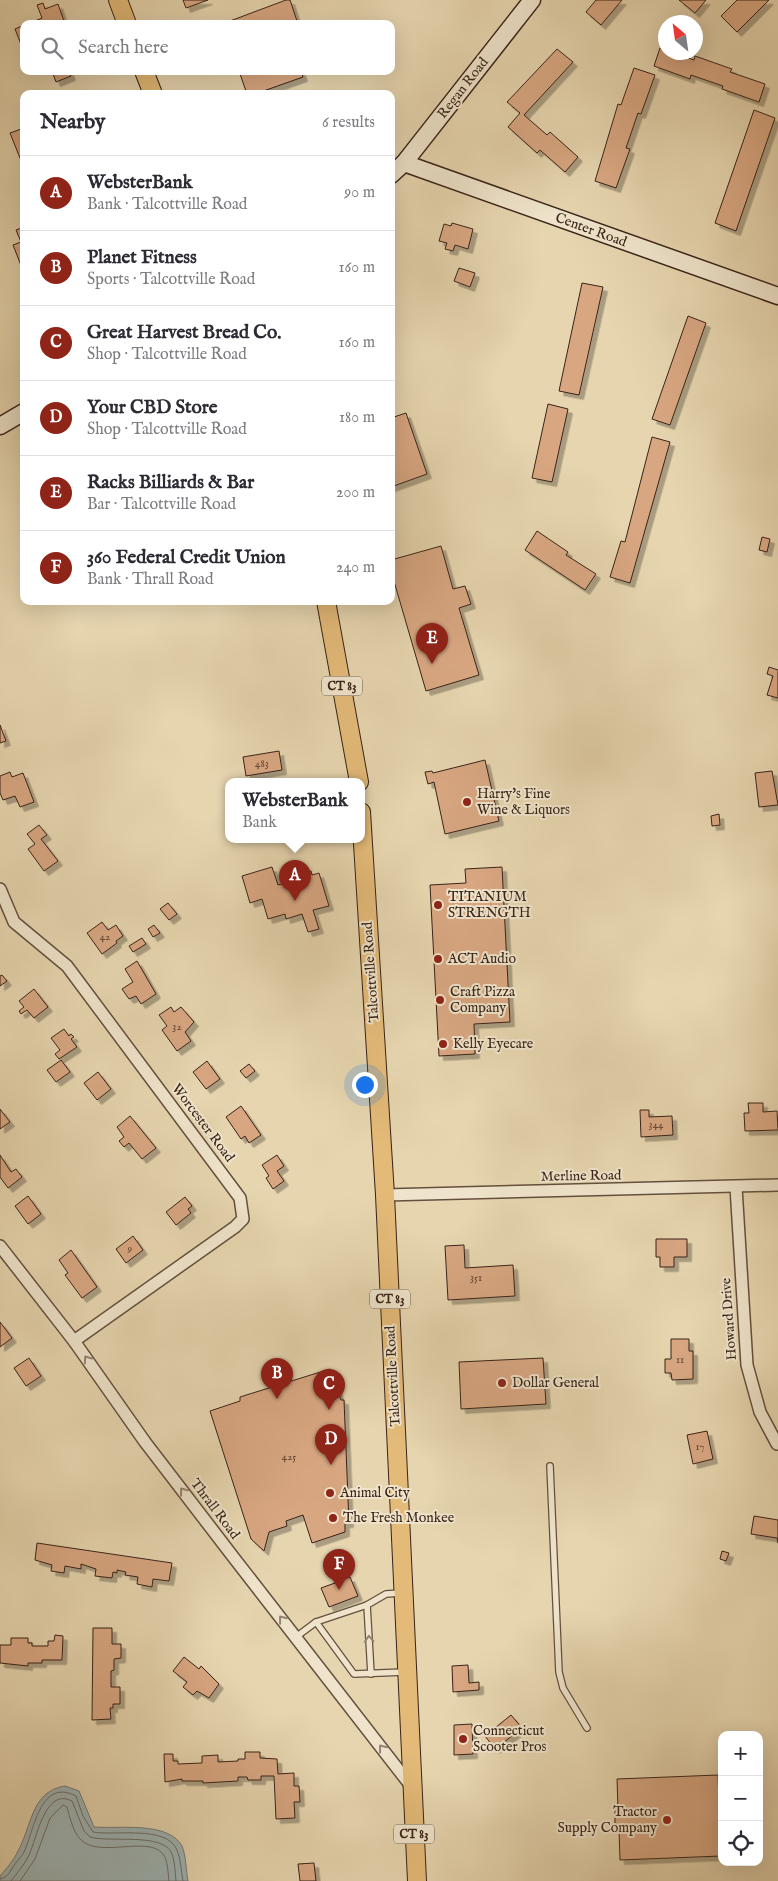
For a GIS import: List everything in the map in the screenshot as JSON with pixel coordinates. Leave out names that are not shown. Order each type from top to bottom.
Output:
[{"type":"main road","points":[[118,0],[126,20]]},
{"type":"main road","points":[[146,75],[151,90]]},
{"type":"main road","name":"CT 83","points":[[327,605],[358,778]]},
{"type":"main road","name":"Talcottville Road","points":[[363,843],[385,1195],[411,1786],[417,1881]]},
{"type":"street","name":"Regan Road","points":[[395,172],[404,164],[532,0]]},
{"type":"street","name":"Center Road","points":[[404,164],[778,296]]},
{"type":"street","points":[[0,426],[20,414]]},
{"type":"street","name":"Worcester Road","points":[[0,889],[14,922],[67,966],[240,1198],[243,1219],[234,1227],[74,1341]]},
{"type":"street","name":"Merline Road","points":[[385,1195],[778,1185]]},
{"type":"street","name":"Howard Drive","points":[[736,1187],[747,1365],[760,1412],[777,1444]]},
{"type":"street","name":"Thrall Road","points":[[0,1246],[74,1341],[145,1442],[411,1786]]},
{"type":"lane","points":[[550,1466],[559,1672],[563,1688],[587,1728]]},
{"type":"lane","points":[[296,1637],[316,1622],[368,1605],[386,1594],[403,1593]]},
{"type":"lane","points":[[368,1605],[371,1674]]},
{"type":"lane","points":[[316,1622],[354,1674],[406,1672]]},
{"type":"water","points":[[65,1786],[79,1791],[94,1827],[142,1828],[166,1833],[175,1838],[182,1846],[188,1881],[0,1881],[0,1876],[12,1861],[23,1841],[39,1802],[54,1789]]},
{"type":"building","points":[[183,0],[208,0],[186,8]]},
{"type":"building","points":[[290,0],[297,20],[233,20]]},
{"type":"building","points":[[596,0],[622,0],[601,25],[586,12]]},
{"type":"building","points":[[679,0],[706,0],[695,13]]},
{"type":"building","points":[[737,0],[769,0],[737,32],[721,16]]},
{"type":"building","points":[[43,3],[45,9],[58,4],[64,20],[37,20],[42,18],[37,5]]},
{"type":"building","points":[[20,27],[20,42],[15,29]]},
{"type":"building","points":[[557,49],[573,62],[524,115],[547,135],[550,132],[578,157],[565,172],[540,150],[537,153],[508,127],[520,113],[507,102]]},
{"type":"building","points":[[658,54],[658,60],[703,59],[732,69],[730,72],[765,84],[759,102],[722,89],[723,86],[691,75],[690,79],[654,66]]},
{"type":"building","points":[[634,68],[655,75],[641,114],[638,113],[626,148],[630,149],[616,188],[595,181],[618,104],[621,105]]},
{"type":"building","points":[[53,75],[71,75],[71,76],[56,82]]},
{"type":"building","points":[[240,75],[302,75],[303,77],[266,90],[246,90]]},
{"type":"building","points":[[754,110],[775,118],[736,231],[715,223]]},
{"type":"building","points":[[20,129],[20,158],[10,133]]},
{"type":"building","points":[[452,223],[473,229],[468,249],[455,245],[453,251],[445,249],[447,243],[439,241],[444,224],[451,226]]},
{"type":"building","points":[[20,228],[20,240],[16,230]]},
{"type":"building","points":[[20,242],[20,263],[13,245]]},
{"type":"building","points":[[459,268],[475,273],[470,287],[454,281]]},
{"type":"building","points":[[582,283],[603,287],[579,395],[559,391]]},
{"type":"building","points":[[688,316],[706,323],[670,425],[652,419]]},
{"type":"building","points":[[548,404],[568,409],[552,482],[532,478]]},
{"type":"building","points":[[406,413],[427,474],[395,486],[395,417]]},
{"type":"building","points":[[652,437],[670,442],[630,583],[610,577],[621,541],[625,542]]},
{"type":"building","points":[[537,531],[568,552],[566,555],[596,574],[585,590],[525,550]]},
{"type":"building","points":[[762,537],[770,539],[767,552],[759,550]]},
{"type":"building","points":[[441,546],[453,589],[465,586],[471,604],[459,608],[479,675],[426,691],[395,585],[395,559]]},
{"type":"building","points":[[769,667],[778,670],[778,698],[767,695],[773,676],[767,674]]},
{"type":"building","points":[[0,725],[6,741],[0,743]]},
{"type":"building","points":[[279,751],[282,770],[246,776],[243,757]]},
{"type":"building","name":"Harry's Fine Wine & Liquors","points":[[485,760],[499,821],[445,834],[434,782],[428,784],[425,772],[432,771],[433,773]]},
{"type":"building","points":[[772,771],[778,805],[759,807],[755,773]]},
{"type":"building","points":[[10,772],[12,777],[23,773],[34,802],[20,807],[15,796],[3,800],[0,793],[0,776]]},
{"type":"building","points":[[719,814],[720,825],[712,826],[711,816]]},
{"type":"building","points":[[39,825],[47,835],[41,839],[58,861],[44,871],[28,849],[35,844],[27,834]]},
{"type":"building","points":[[272,867],[278,885],[300,879],[299,874],[311,871],[312,875],[319,873],[329,906],[313,910],[319,929],[308,932],[302,914],[286,919],[285,914],[268,919],[262,899],[250,903],[242,876]]},
{"type":"building","points":[[502,867],[510,1022],[474,1024],[475,1054],[439,1056],[430,885],[466,883],[465,869]]},
{"type":"building","points":[[168,903],[177,914],[169,920],[160,909]]},
{"type":"building","points":[[102,922],[108,930],[116,925],[123,936],[102,954],[87,933]]},
{"type":"building","points":[[154,925],[160,933],[153,937],[148,929]]},
{"type":"building","points":[[142,938],[146,944],[133,952],[129,946]]},
{"type":"building","points":[[137,961],[156,994],[141,1004],[136,996],[129,999],[122,989],[133,982],[125,969]]},
{"type":"building","points":[[2,975],[7,981],[0,986],[0,976]]},
{"type":"building","points":[[34,989],[48,1007],[34,1018],[27,1010],[21,1014],[19,1011],[24,1007],[19,1001]]},
{"type":"building","points":[[171,1007],[174,1012],[181,1007],[194,1022],[185,1032],[191,1041],[177,1051],[162,1030],[167,1026],[159,1015]]},
{"type":"building","points":[[64,1029],[69,1036],[71,1034],[74,1037],[71,1039],[77,1047],[59,1059],[55,1054],[60,1050],[51,1038]]},
{"type":"building","points":[[61,1060],[70,1072],[56,1082],[47,1070]]},
{"type":"building","points":[[207,1061],[220,1079],[206,1089],[193,1072]]},
{"type":"building","points":[[249,1064],[255,1071],[246,1078],[240,1071]]},
{"type":"building","points":[[98,1072],[111,1089],[97,1100],[84,1083]]},
{"type":"building","points":[[748,1103],[763,1103],[763,1112],[777,1111],[778,1130],[745,1131],[744,1113],[749,1113]]},
{"type":"building","points":[[241,1106],[261,1135],[249,1143],[245,1136],[241,1139],[226,1117]]},
{"type":"building","points":[[0,1109],[10,1122],[0,1129]]},
{"type":"building","points":[[640,1110],[649,1110],[649,1117],[672,1116],[673,1135],[641,1137]]},
{"type":"building","points":[[130,1116],[156,1148],[142,1159],[129,1143],[124,1147],[119,1141],[124,1137],[117,1127]]},
{"type":"building","points":[[0,1155],[11,1172],[16,1169],[22,1177],[8,1188],[0,1177]]},
{"type":"building","points":[[277,1155],[284,1166],[277,1171],[284,1181],[273,1189],[266,1178],[269,1176],[262,1165]]},
{"type":"building","points":[[28,1196],[41,1214],[28,1224],[15,1206]]},
{"type":"building","points":[[185,1197],[192,1206],[188,1209],[191,1213],[176,1225],[166,1212]]},
{"type":"building","points":[[133,1236],[143,1250],[126,1263],[116,1249]]},
{"type":"building","points":[[656,1239],[687,1239],[687,1257],[674,1257],[674,1267],[660,1267],[660,1257],[656,1257]]},
{"type":"building","points":[[464,1245],[465,1268],[513,1265],[515,1296],[448,1300],[445,1246]]},
{"type":"building","points":[[71,1250],[97,1287],[82,1298],[65,1275],[68,1273],[59,1260]]},
{"type":"building","points":[[0,1322],[12,1338],[0,1347]]},
{"type":"building","points":[[671,1339],[689,1339],[689,1351],[693,1351],[693,1379],[672,1380],[671,1373],[665,1373],[665,1359],[671,1359]]},
{"type":"building","points":[[29,1358],[41,1376],[26,1386],[14,1368]]},
{"type":"building","name":"Dollar General","points":[[543,1358],[546,1404],[461,1409],[459,1362]]},
{"type":"building","points":[[330,1369],[341,1400],[344,1400],[349,1523],[345,1523],[345,1532],[312,1543],[303,1515],[286,1521],[287,1526],[269,1532],[264,1551],[251,1539],[210,1411],[240,1401],[240,1397]]},
{"type":"building","points":[[707,1431],[713,1459],[693,1464],[687,1435]]},
{"type":"building","points":[[754,1516],[778,1520],[778,1543],[777,1538],[751,1534]]},
{"type":"building","points":[[37,1543],[172,1563],[169,1581],[153,1579],[152,1587],[137,1584],[138,1577],[125,1575],[126,1572],[117,1570],[117,1573],[113,1572],[112,1578],[95,1576],[96,1569],[81,1564],[81,1569],[65,1566],[64,1573],[51,1571],[52,1565],[35,1560]]},
{"type":"building","points":[[722,1551],[729,1553],[726,1561],[720,1559]]},
{"type":"building","points":[[341,1572],[344,1579],[350,1577],[358,1596],[329,1607],[321,1588],[335,1583],[332,1575]]},
{"type":"building","points":[[93,1628],[112,1628],[112,1644],[121,1644],[121,1658],[114,1659],[114,1670],[111,1671],[111,1687],[120,1687],[120,1704],[113,1704],[113,1708],[110,1708],[111,1719],[92,1720]]},
{"type":"building","points":[[55,1635],[63,1636],[62,1660],[42,1660],[42,1663],[28,1663],[28,1666],[0,1663],[0,1645],[11,1645],[11,1638],[28,1638],[28,1643],[32,1643],[32,1646],[48,1646],[48,1641],[54,1641]]},
{"type":"building","points":[[184,1657],[199,1669],[201,1666],[219,1684],[209,1698],[197,1691],[193,1695],[183,1687],[187,1682],[173,1671]]},
{"type":"building","points":[[468,1665],[469,1683],[479,1682],[479,1690],[453,1692],[452,1666]]},
{"type":"building","points":[[511,1715],[522,1728],[495,1749],[485,1736]]},
{"type":"building","points":[[472,1724],[473,1754],[454,1755],[454,1725]]},
{"type":"building","points":[[245,1752],[260,1752],[260,1758],[277,1759],[278,1774],[294,1773],[294,1786],[299,1786],[300,1802],[294,1802],[295,1818],[276,1819],[274,1776],[261,1776],[261,1780],[248,1780],[247,1777],[238,1777],[238,1781],[203,1783],[203,1781],[182,1781],[182,1779],[165,1782],[164,1754],[173,1754],[173,1761],[178,1761],[178,1764],[202,1763],[202,1756],[218,1755],[218,1762],[238,1761],[238,1759],[245,1759]]},
{"type":"building","name":"Tractor Supply Company","points":[[718,1775],[718,1856],[620,1860],[619,1829],[615,1830],[615,1810],[618,1809],[617,1779]]},
{"type":"building","points":[[314,1863],[316,1881],[300,1881],[298,1864]]},
{"type":"place","name":"Racks Billiards & Bar","points":[[432,664]]},
{"type":"place","name":"Harry's Fine Wine & Liquors","points":[[467,802]]},
{"type":"place","name":"WebsterBank","points":[[295,901]]},
{"type":"place","name":"TITANIUM STRENGTH","points":[[438,905]]},
{"type":"place","name":"ACT Audio","points":[[438,959]]},
{"type":"place","name":"Craft Pizza Company","points":[[440,1000]]},
{"type":"place","name":"Kelly Eyecare","points":[[443,1044]]},
{"type":"place","name":"Dollar General","points":[[502,1383]]},
{"type":"place","name":"Planet Fitness","points":[[277,1399]]},
{"type":"place","name":"Great Harvest Bread Co.","points":[[329,1410]]},
{"type":"place","name":"Your CBD Store","points":[[331,1465]]},
{"type":"place","name":"Animal City","points":[[330,1493]]},
{"type":"place","name":"The Fresh Monkee","points":[[333,1518]]},
{"type":"place","name":"360 Federal Credit Union","points":[[339,1590]]},
{"type":"place","name":"Connecticut Scooter Pros","points":[[463,1739]]},
{"type":"place","name":"Tractor Supply Company","points":[[667,1820]]}]
